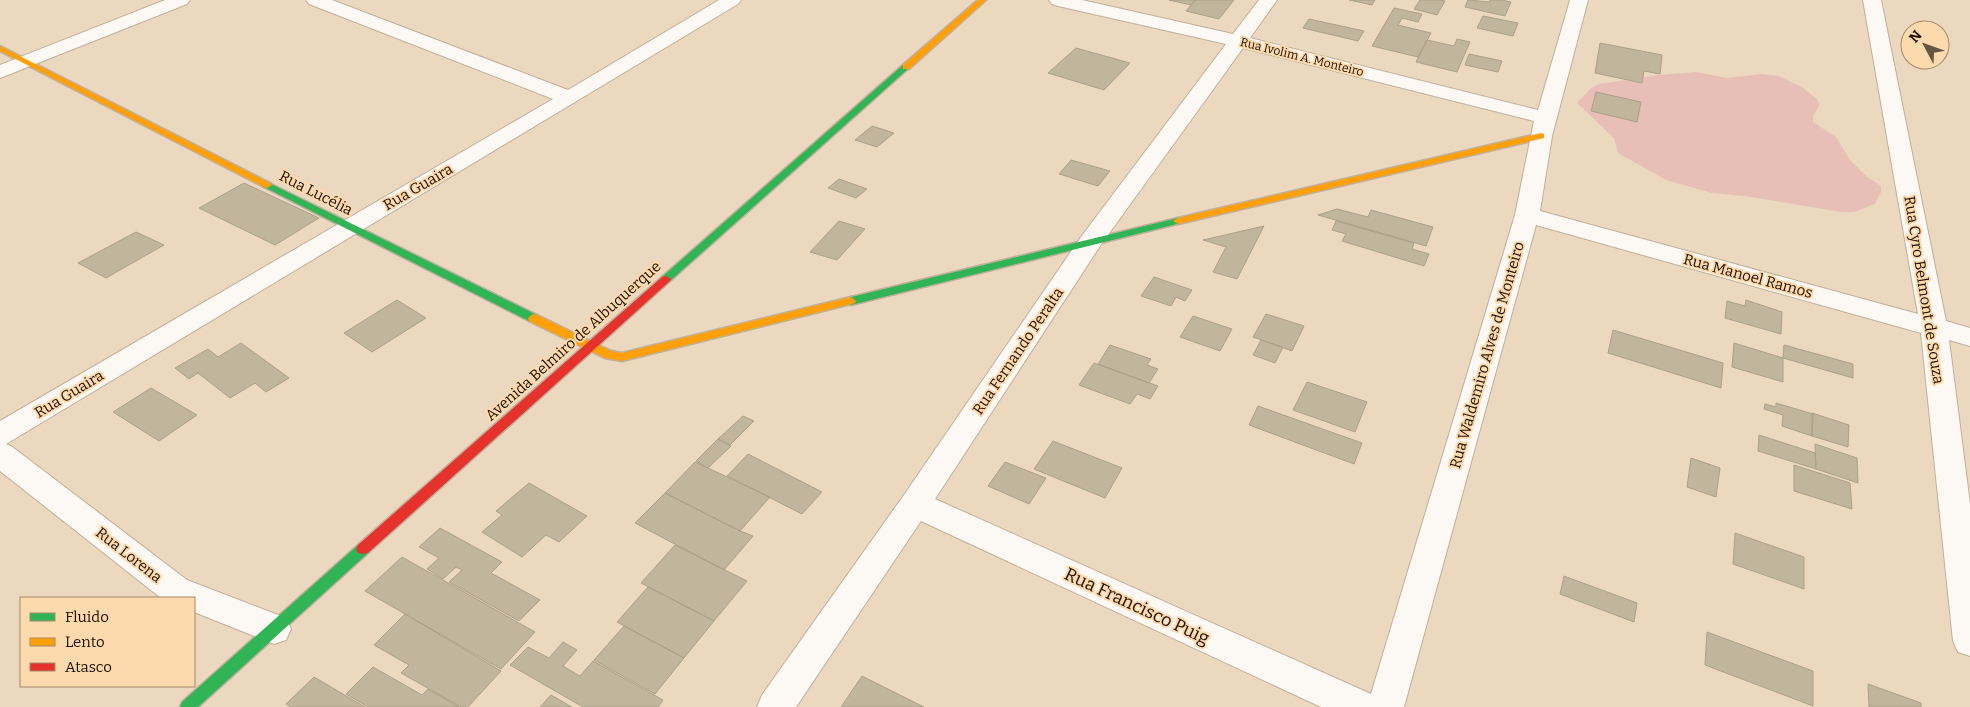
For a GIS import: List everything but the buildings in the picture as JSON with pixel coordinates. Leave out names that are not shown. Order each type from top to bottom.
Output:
[{"type":"street","points":[[0,72],[181,0]]},
{"type":"street","points":[[315,0],[570,98]]},
{"type":"street","name":"Avenida Belmiro de Albuquerque","points":[[187,707],[590,346],[982,0]]},
{"type":"street","name":"Rua Ivolim A. Monteiro","points":[[1058,0],[1239,41],[1543,127]]},
{"type":"street","name":"Rua Fernando Peralta","points":[[775,707],[915,504],[1090,242],[1268,0]]},
{"type":"street","name":"Rua Waldemiro Alves de Monteiro","points":[[1386,707],[1527,215],[1543,127],[1579,0]]},
{"type":"street","name":"Rua Cyro Belmont de Souza","points":[[1872,0],[1934,328],[1970,641]]},
{"type":"street","name":"Rua Guaira","points":[[0,435],[570,98],[723,1]]},
{"type":"street","name":"Rua Lucélia","points":[[0,48],[350,227],[610,355],[622,357],[1090,242]]},
{"type":"street","points":[[1090,242],[1543,127]]},
{"type":"street","name":"Rua Manoel Ramos","points":[[1527,215],[1970,337]]},
{"type":"street","name":"Rua Lorena","points":[[0,454],[175,590],[193,597]]},
{"type":"street","name":"Rua Francisco Puig","points":[[915,504],[1360,707]]},
{"type":"street","name":"Rua Lorena","points":[[195,598],[274,629]]},
{"type":"shaded area","points":[[1696,72],[1727,78],[1762,74],[1778,76],[1802,87],[1818,100],[1819,106],[1813,116],[1813,122],[1836,137],[1850,160],[1866,176],[1881,186],[1881,192],[1875,204],[1854,212],[1841,212],[1745,196],[1712,193],[1666,180],[1618,153],[1614,138],[1577,103],[1591,88],[1599,84],[1659,75]]},
{"type":"traffic: fast","points":[[666,279],[906,67]]},
{"type":"traffic: fast","points":[[267,185],[533,318]]},
{"type":"traffic: fast","points":[[851,301],[1178,221]]},
{"type":"traffic: fast","points":[[187,707],[363,549]]},
{"type":"traffic: slow","points":[[906,67],[982,0]]},
{"type":"traffic: slow","points":[[0,48],[267,185]]},
{"type":"traffic: slow","points":[[1178,221],[1541,136]]},
{"type":"traffic: slow","points":[[533,318],[609,355],[622,357],[851,301]]},
{"type":"traffic: jam","points":[[363,549],[666,279]]}]
